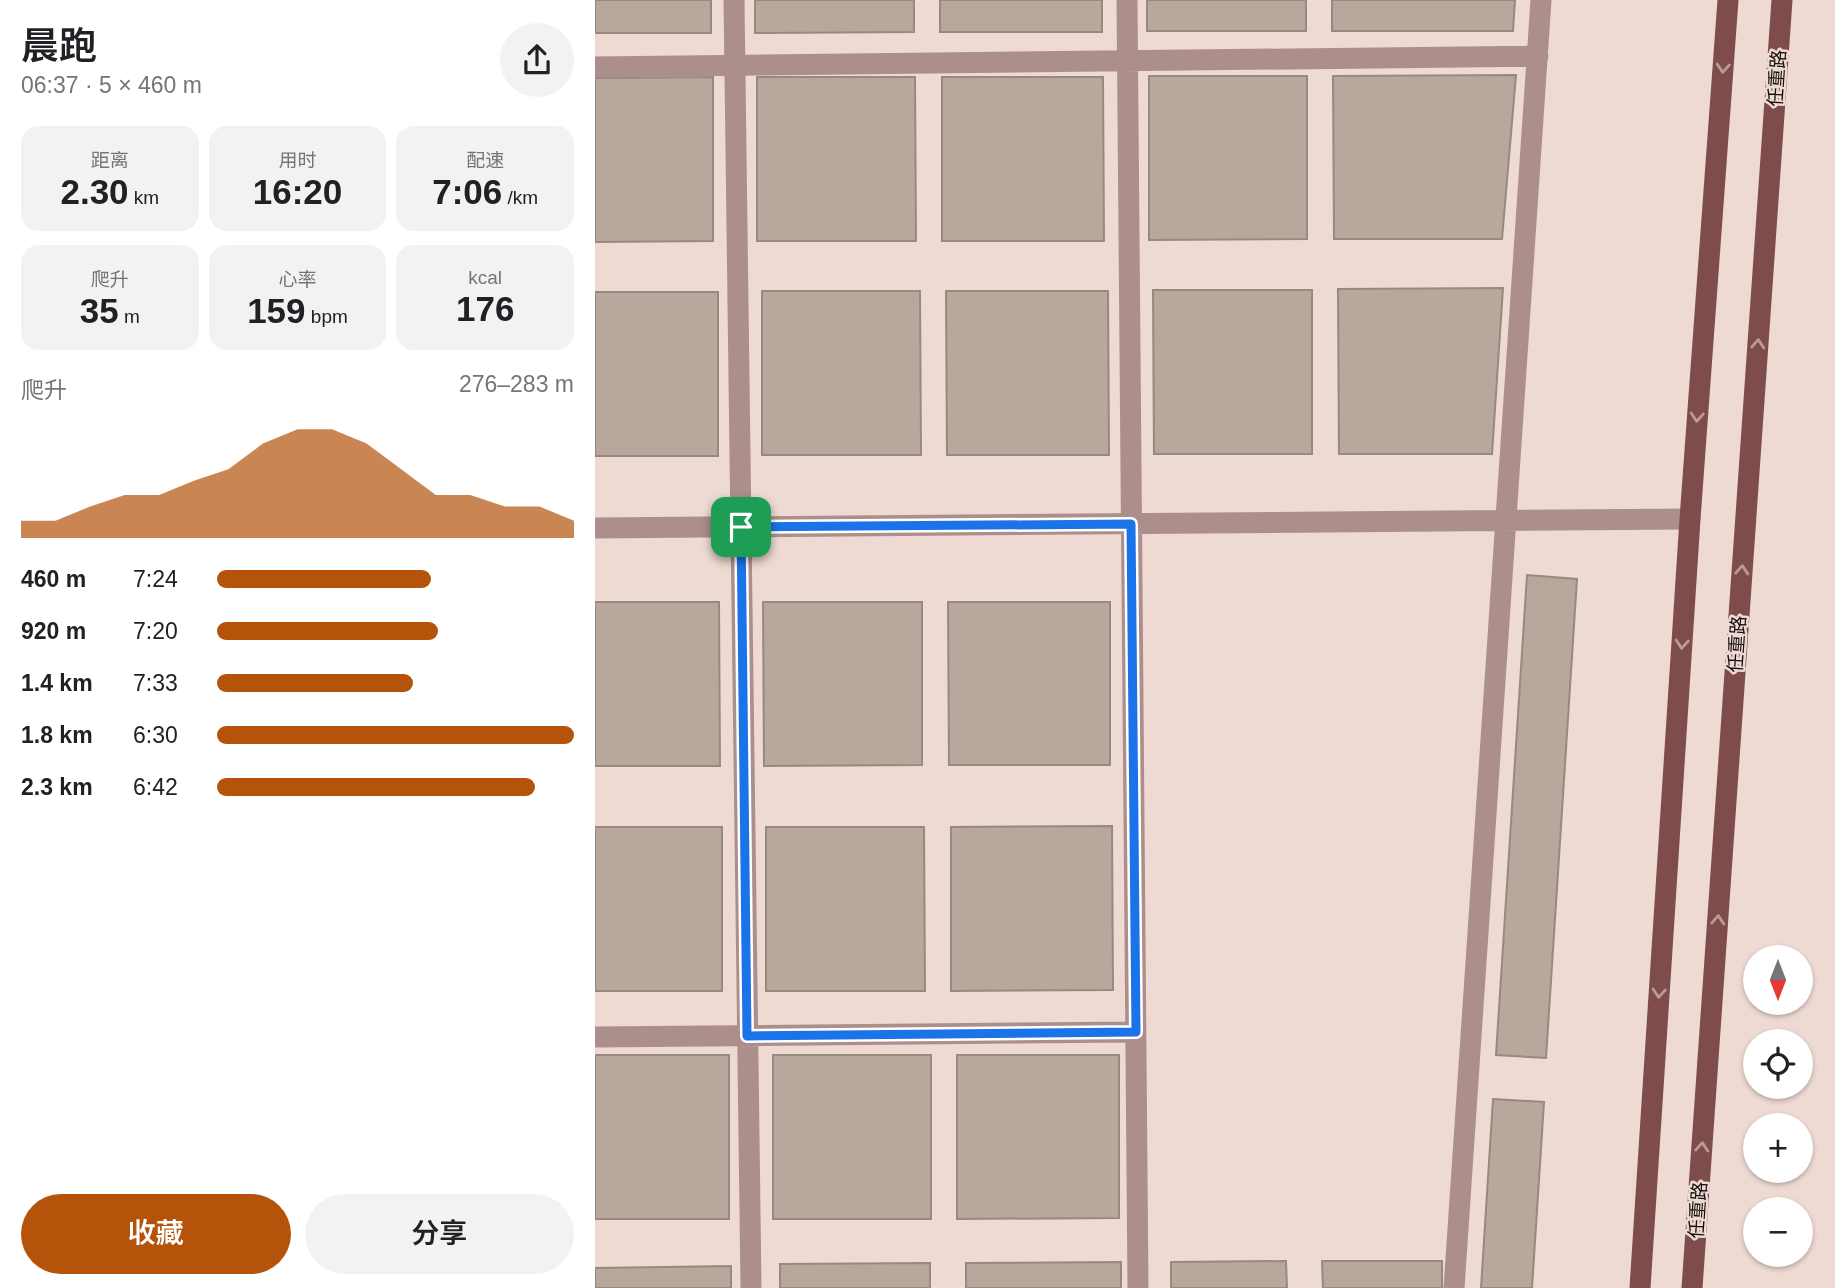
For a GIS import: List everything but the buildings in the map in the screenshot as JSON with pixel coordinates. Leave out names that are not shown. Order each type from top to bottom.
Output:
[{"type":"main road","points":[[1640,1288],[1690,519],[1728,0]]},
{"type":"main road","name":"任重路","points":[[1692,1288],[1782,0]]},
{"type":"lane","points":[[734,0],[751,1288]]},
{"type":"lane","points":[[1127,0],[1138,1288]]},
{"type":"lane","points":[[1454,1288],[1541,0]]},
{"type":"lane","points":[[595,67],[1538,56]]},
{"type":"lane","points":[[595,528],[1690,519]]},
{"type":"lane","points":[[595,1037],[1136,1032]]},
{"type":"route","points":[[1131,524],[1136,1032],[747,1036],[741,527],[1131,524]]}]
